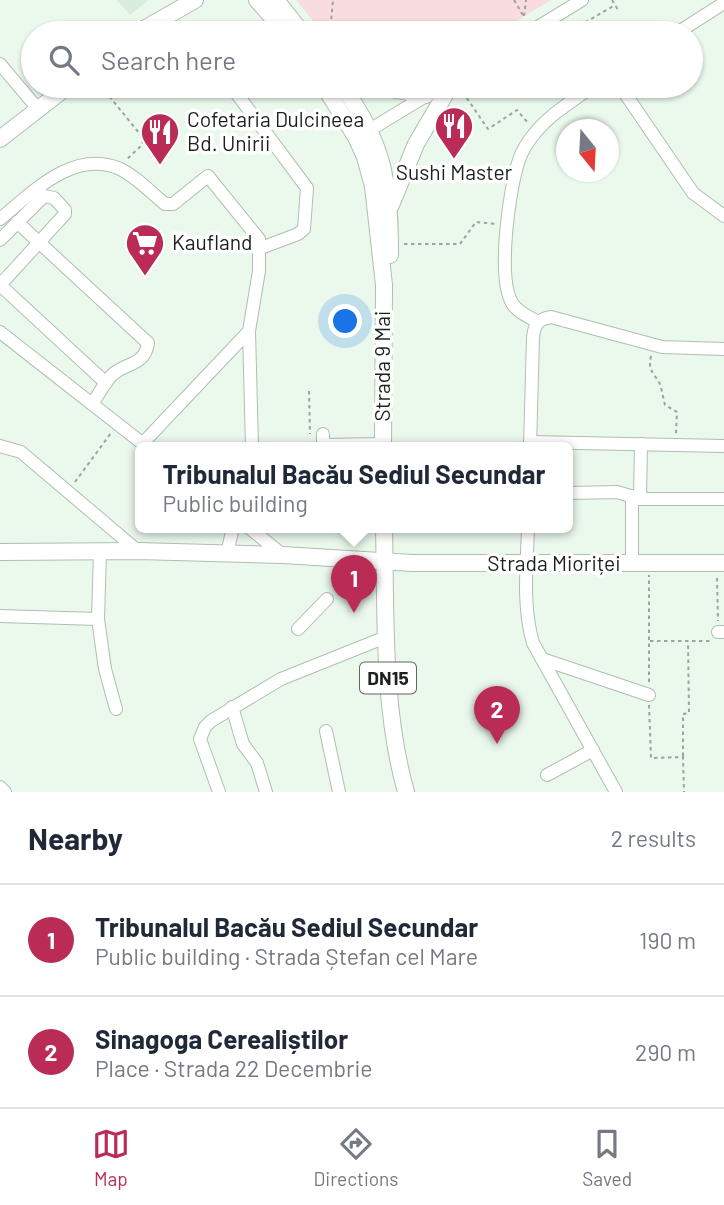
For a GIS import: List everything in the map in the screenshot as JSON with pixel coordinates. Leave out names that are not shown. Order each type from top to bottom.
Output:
[{"type":"main road","points":[[151,21],[177,0]]},
{"type":"main road","points":[[157,21],[195,0]]},
{"type":"main road","points":[[257,0],[275,21]]},
{"type":"main road","points":[[276,0],[293,21]]},
{"type":"main road","points":[[0,139],[52,98]]},
{"type":"main road","name":"Strada 9 Mai","points":[[334,98],[363,133],[365,157],[373,186],[384,285],[383,442]]},
{"type":"main road","name":"Strada 9 Mai","points":[[347,98],[386,177],[390,207],[390,256],[384,285]]},
{"type":"main road","points":[[390,207],[416,144],[443,98]]},
{"type":"main road","name":"DN15","points":[[384,533],[386,637],[394,734],[406,792]]},
{"type":"main road","name":"Strada Mioriței","points":[[0,552],[138,551],[283,555],[385,562],[720,563]]},
{"type":"street","points":[[548,21],[582,0]]},
{"type":"street","points":[[696,21],[724,3]]},
{"type":"street","points":[[0,64],[21,89]]},
{"type":"street","points":[[29,98],[38,109]]},
{"type":"street","points":[[240,98],[307,188],[303,229],[298,234],[261,248]]},
{"type":"street","points":[[363,133],[421,98]]},
{"type":"street","points":[[538,322],[513,305],[509,295],[506,273],[511,187],[520,157],[535,132],[576,98]]},
{"type":"street","points":[[628,98],[694,193],[724,216]]},
{"type":"street","points":[[0,219],[40,186],[75,167],[95,163],[117,168],[132,176],[166,204],[173,204],[208,176],[259,239],[261,248],[249,331],[252,442]]},
{"type":"street","points":[[0,240],[44,196],[59,202],[65,214],[0,285],[106,383]]},
{"type":"street","points":[[17,222],[148,343],[144,355],[133,365],[116,372],[93,404]]},
{"type":"street","points":[[530,442],[533,338],[538,322],[551,317],[652,344],[724,349]]},
{"type":"street","points":[[149,442],[249,331]]},
{"type":"street","points":[[0,332],[142,442]]},
{"type":"street","points":[[323,434],[323,442]]},
{"type":"street","points":[[632,564],[641,444]]},
{"type":"street","points":[[573,445],[724,446]]},
{"type":"street","points":[[0,446],[21,452],[138,551]]},
{"type":"street","points":[[573,493],[617,492],[636,498],[724,499]]},
{"type":"street","points":[[227,554],[232,533]]},
{"type":"street","points":[[256,533],[283,555]]},
{"type":"street","points":[[527,533],[525,603],[533,643],[616,792]]},
{"type":"street","points":[[100,551],[98,619],[105,669],[116,709]]},
{"type":"street","points":[[298,629],[327,599]]},
{"type":"street","points":[[0,616],[98,619]]},
{"type":"street","points":[[219,792],[203,751],[201,733],[211,721],[281,679],[386,637]]},
{"type":"street","points":[[542,659],[649,695]]},
{"type":"street","points":[[232,707],[243,744],[257,763],[266,792]]},
{"type":"street","points":[[326,731],[339,792]]},
{"type":"street","points":[[547,775],[593,750]]},
{"type":"street","points":[[0,788],[5,792]]},
{"type":"path","points":[[331,21],[333,0]]},
{"type":"path","points":[[514,0],[524,17],[526,0]]},
{"type":"path","points":[[612,0],[618,10]]},
{"type":"path","points":[[588,21],[615,5]]},
{"type":"path","points":[[110,98],[144,139],[141,146],[117,168]]},
{"type":"path","points":[[467,98],[488,129],[517,110],[535,132]]},
{"type":"path","points":[[390,244],[460,244],[476,222],[508,225]]},
{"type":"path","points":[[652,344],[649,367],[659,382],[665,405],[677,412],[676,445]]},
{"type":"path","points":[[309,391],[309,434],[323,434]]},
{"type":"path","points":[[68,492],[118,423]]},
{"type":"path","points":[[649,640],[718,641],[721,632],[720,563]]},
{"type":"path","points":[[649,564],[651,758],[683,757]]},
{"type":"path","points":[[684,792],[683,713],[689,713],[688,641]]},
{"type":"shaded area","points":[[117,0],[149,0],[130,15]]},
{"type":"shaded area","points":[[296,0],[551,0],[517,21],[313,21]]},
{"type":"place","name":"Sushi Master","points":[[454,160]]},
{"type":"place","name":"Cofetaria Dulcineea Bd. Unirii","points":[[160,166]]},
{"type":"place","name":"Kaufland","points":[[145,277]]},
{"type":"place","name":"Tribunalul Bacău Sediul Secundar","points":[[354,613]]},
{"type":"place","name":"Sinagoga Cerealiștilor","points":[[497,744]]}]
